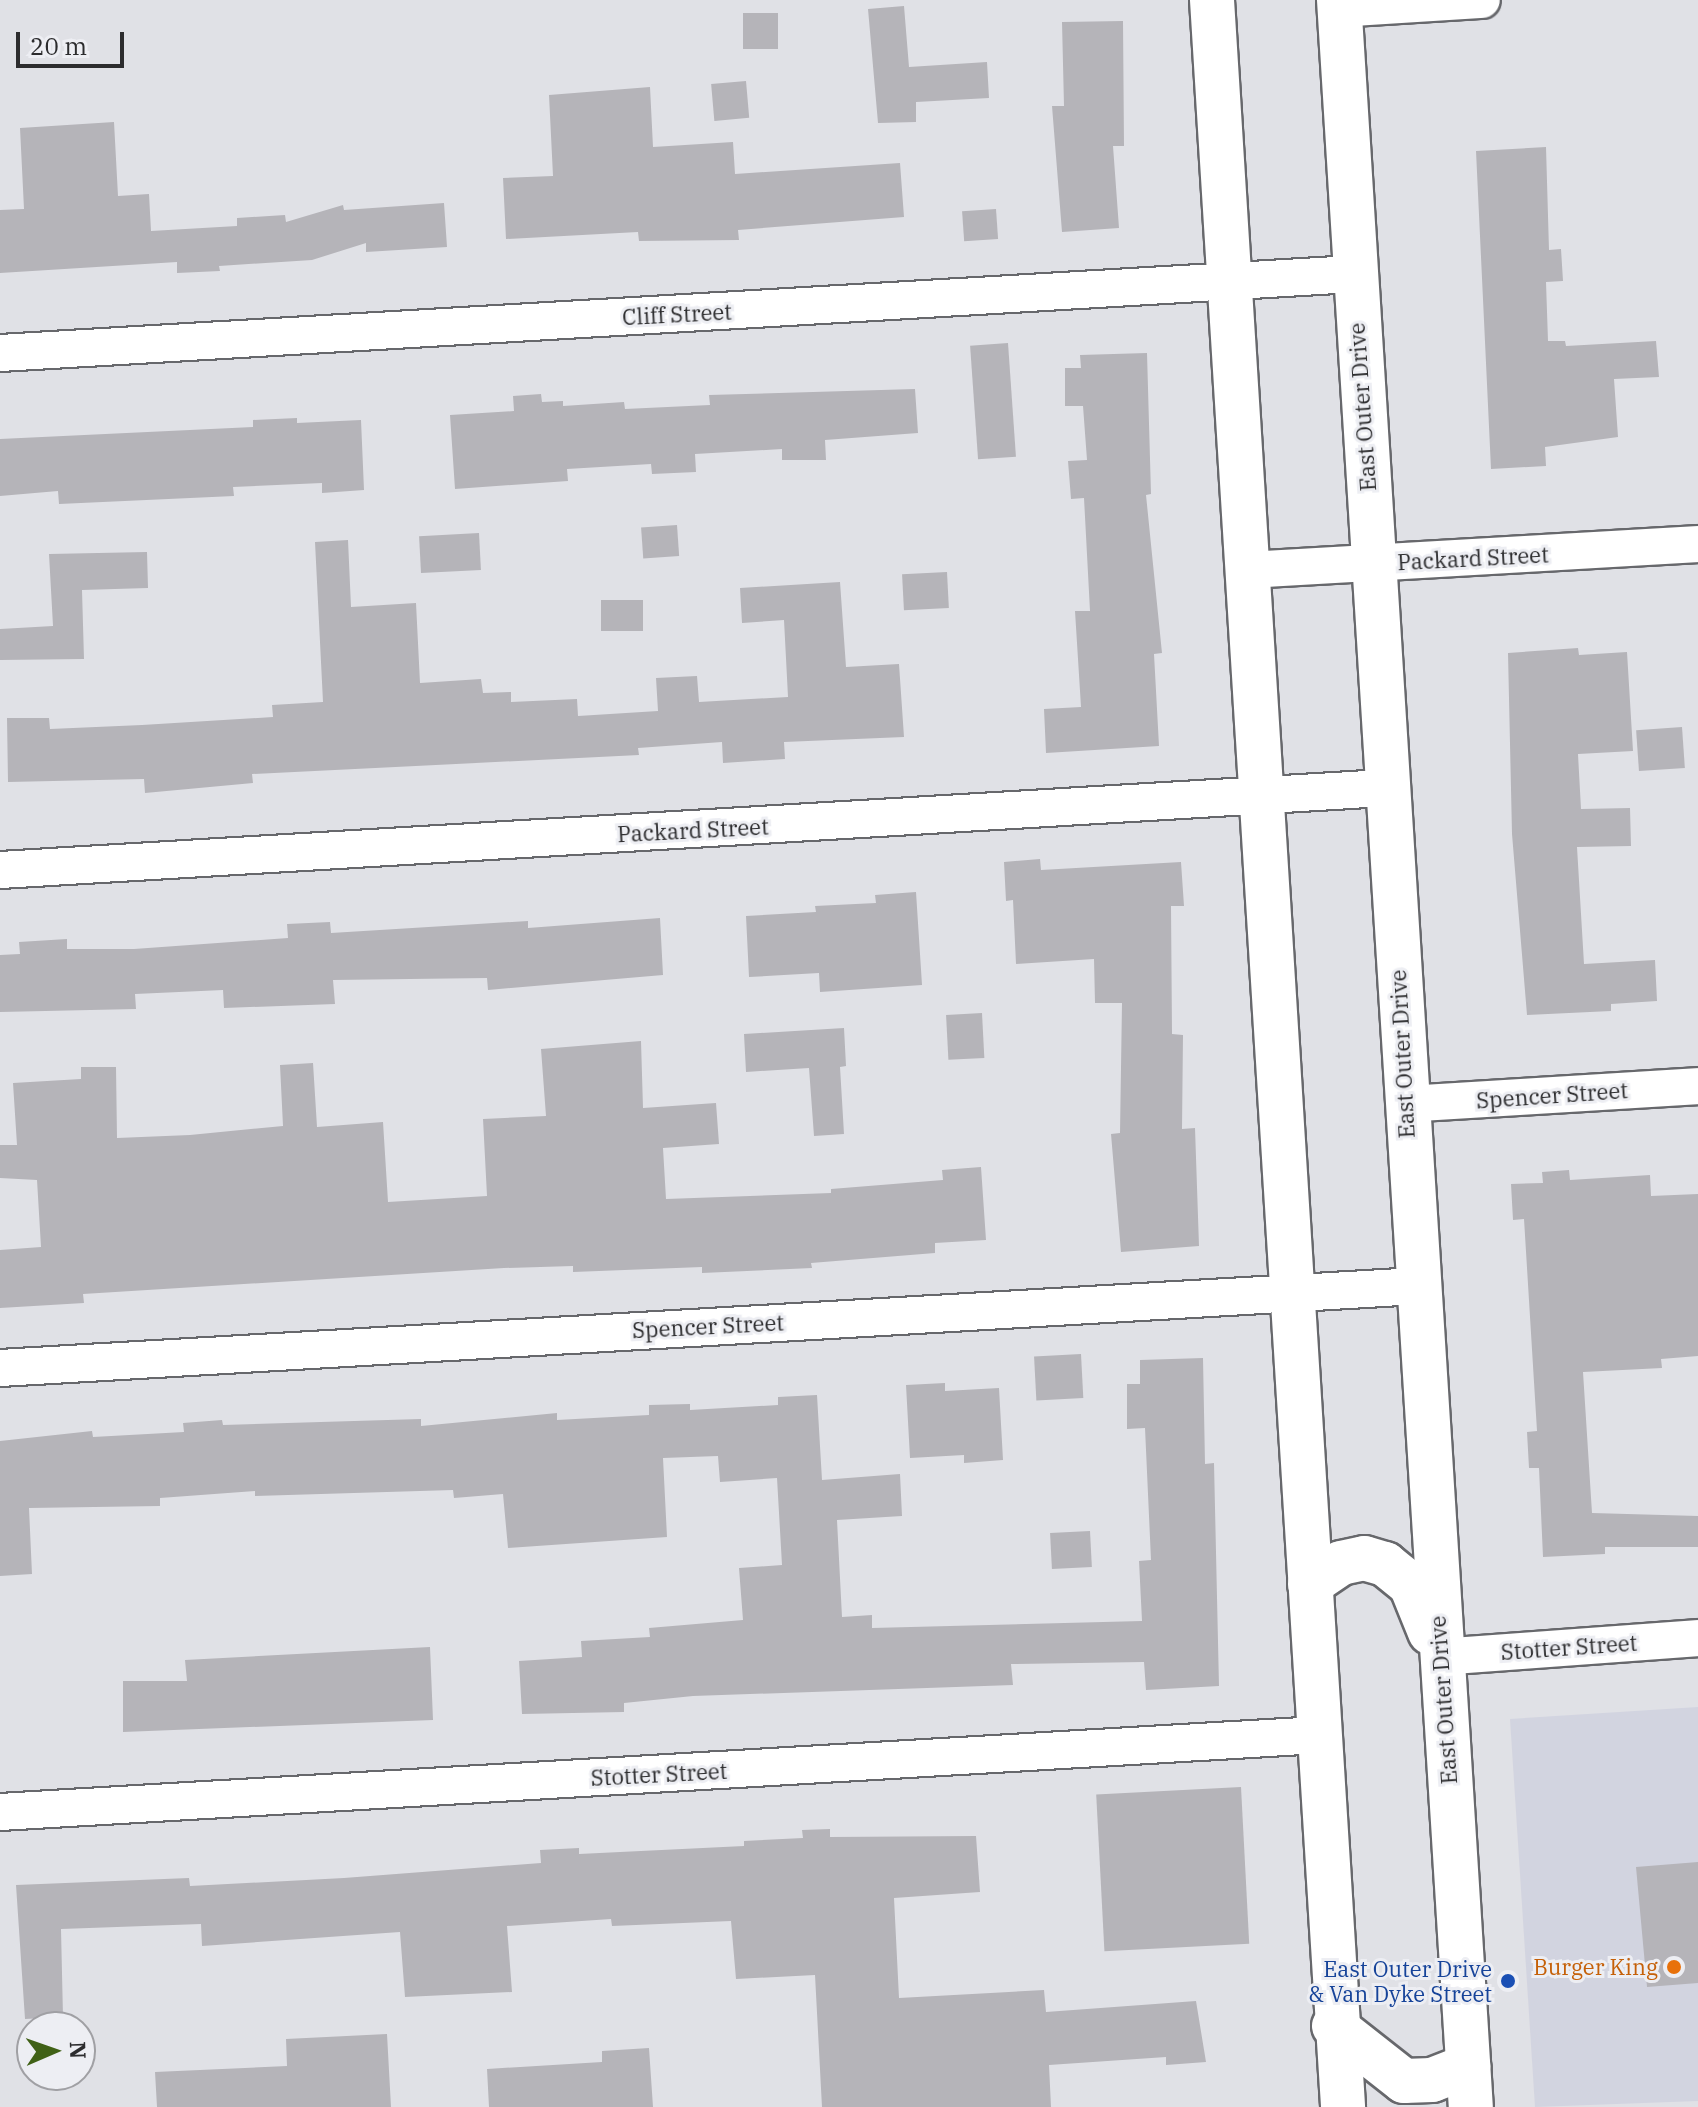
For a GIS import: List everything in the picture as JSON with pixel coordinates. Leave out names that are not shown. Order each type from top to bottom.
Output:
[{"type":"main road","points":[[1212,0],[1295,1291],[1334,2026],[1343,2107]]},
{"type":"main road","name":"East Outer Drive","points":[[1339,4],[1405,1104],[1470,2087]]},
{"type":"main road","points":[[1310,1584],[1341,1563],[1364,1558],[1385,1564],[1411,1585],[1440,1657]]},
{"type":"main road","points":[[1334,2026],[1404,2081],[1432,2080],[1470,2087]]},
{"type":"street","points":[[1339,4],[1482,0]]},
{"type":"street","name":"Cliff Street","points":[[0,353],[1353,274]]},
{"type":"street","name":"Packard Street","points":[[1248,570],[1698,544]]},
{"type":"street","name":"Packard Street","points":[[0,870],[1386,788]]},
{"type":"street","name":"Spencer Street","points":[[1405,1104],[1698,1086]]},
{"type":"street","name":"Spencer Street","points":[[0,1368],[1417,1286]]},
{"type":"street","name":"Stotter Street","points":[[1440,1657],[1698,1638]]},
{"type":"street","name":"Stotter Street","points":[[0,1812],[1318,1735]]},
{"type":"shaded area","points":[[1698,1707],[1698,2101],[1535,2107],[1510,1719]]},
{"type":"building","points":[[904,6],[909,67],[987,62],[989,98],[916,102],[916,122],[878,123],[868,9]]},
{"type":"building","points":[[743,13],[778,13],[778,49],[743,49]]},
{"type":"building","points":[[1123,21],[1124,146],[1113,146],[1119,228],[1062,232],[1052,106],[1064,106],[1062,22]]},
{"type":"building","points":[[746,81],[749,118],[714,121],[711,84]]},
{"type":"building","points":[[650,87],[653,147],[733,142],[735,174],[900,163],[904,217],[738,230],[739,240],[639,241],[638,232],[506,239],[503,178],[553,176],[549,95]]},
{"type":"building","points":[[114,122],[118,196],[149,194],[151,231],[237,226],[237,218],[285,215],[286,222],[343,205],[344,210],[444,203],[447,247],[366,252],[366,243],[312,260],[219,266],[220,271],[177,273],[177,262],[0,273],[0,210],[24,209],[20,128]]},
{"type":"building","points":[[1546,147],[1549,250],[1561,249],[1563,281],[1546,282],[1548,341],[1565,341],[1566,346],[1656,341],[1659,377],[1614,379],[1618,437],[1545,447],[1546,466],[1491,469],[1476,151]]},
{"type":"building","points":[[996,209],[998,239],[964,241],[962,211]]},
{"type":"building","points":[[1008,343],[1016,457],[978,459],[970,346]]},
{"type":"building","points":[[1147,353],[1151,494],[1146,495],[1162,653],[1154,654],[1159,746],[1046,753],[1044,709],[1081,707],[1075,611],[1090,611],[1084,498],[1071,499],[1068,461],[1087,460],[1083,406],[1065,406],[1065,368],[1081,368],[1080,355]]},
{"type":"building","points":[[915,389],[918,433],[825,440],[826,460],[782,460],[782,449],[695,454],[696,472],[652,474],[651,464],[567,469],[568,481],[455,489],[450,415],[514,411],[513,396],[541,394],[542,402],[563,401],[563,406],[624,402],[625,409],[710,405],[709,395]]},
{"type":"building","points":[[297,418],[297,423],[361,420],[364,490],[322,493],[322,483],[233,487],[234,496],[59,504],[58,491],[0,496],[0,439],[253,427],[253,420]]},
{"type":"building","points":[[677,525],[679,556],[643,558],[641,528]]},
{"type":"building","points":[[479,533],[481,570],[421,573],[419,536]]},
{"type":"building","points":[[348,540],[351,607],[416,603],[420,683],[481,679],[483,693],[511,692],[511,702],[577,699],[578,716],[658,711],[656,678],[697,676],[699,702],[788,697],[784,620],[742,623],[740,588],[840,582],[846,667],[899,664],[904,737],[784,742],[785,759],[723,763],[722,742],[638,748],[639,755],[252,774],[253,783],[145,793],[144,779],[8,782],[7,718],[49,718],[50,729],[142,725],[273,717],[272,705],[323,702],[315,542]]},
{"type":"building","points":[[147,552],[148,588],[82,590],[84,659],[0,660],[0,629],[53,626],[49,554]]},
{"type":"building","points":[[947,572],[949,608],[904,610],[902,574]]},
{"type":"building","points":[[601,600],[643,600],[643,631],[601,631]]},
{"type":"building","points":[[1578,648],[1579,655],[1627,652],[1633,751],[1578,754],[1581,809],[1630,808],[1631,846],[1577,847],[1584,964],[1655,960],[1657,1001],[1611,1004],[1611,1011],[1527,1015],[1512,834],[1508,653]]},
{"type":"building","points":[[1682,727],[1685,768],[1639,771],[1636,730]]},
{"type":"building","points":[[1040,859],[1041,870],[1181,862],[1184,906],[1171,906],[1172,1034],[1183,1035],[1182,1129],[1195,1128],[1199,1246],[1121,1252],[1111,1134],[1120,1133],[1122,1003],[1095,1003],[1094,959],[1016,964],[1013,900],[1006,901],[1004,862]]},
{"type":"building","points":[[916,892],[922,985],[820,992],[819,973],[749,977],[746,916],[816,912],[815,906],[876,903],[875,895]]},
{"type":"building","points":[[660,918],[663,975],[488,990],[487,978],[333,980],[335,1004],[224,1008],[223,990],[135,994],[136,1009],[0,1012],[0,955],[20,954],[19,942],[67,939],[67,949],[134,949],[288,938],[287,924],[330,922],[331,933],[528,921],[528,928]]},
{"type":"building","points":[[982,1013],[984,1058],[948,1060],[946,1015]]},
{"type":"building","points":[[844,1028],[846,1066],[840,1067],[844,1134],[814,1136],[809,1068],[746,1072],[744,1034]]},
{"type":"building","points":[[641,1041],[643,1108],[716,1103],[719,1144],[663,1148],[666,1199],[831,1193],[831,1189],[943,1180],[942,1170],[981,1167],[986,1240],[935,1243],[935,1253],[811,1263],[812,1268],[702,1273],[702,1267],[573,1272],[573,1266],[504,1268],[83,1294],[84,1303],[0,1308],[0,1250],[41,1247],[37,1180],[0,1178],[0,1145],[17,1145],[13,1083],[81,1079],[81,1067],[116,1067],[117,1138],[190,1135],[283,1126],[280,1065],[313,1063],[317,1127],[383,1122],[388,1202],[487,1196],[483,1119],[546,1116],[541,1049]]},
{"type":"building","points":[[1569,1170],[1570,1180],[1650,1175],[1651,1196],[1698,1194],[1698,1356],[1661,1359],[1662,1368],[1583,1372],[1592,1513],[1698,1516],[1698,1547],[1605,1547],[1605,1554],[1543,1557],[1539,1468],[1529,1468],[1527,1432],[1537,1431],[1524,1219],[1513,1220],[1511,1184],[1543,1183],[1542,1172]]},
{"type":"building","points":[[1081,1354],[1083,1398],[1036,1400],[1034,1356]]},
{"type":"building","points":[[1203,1358],[1205,1464],[1214,1463],[1219,1686],[1146,1690],[1144,1662],[1011,1664],[1013,1685],[693,1696],[624,1703],[624,1712],[522,1714],[519,1661],[582,1657],[581,1641],[650,1637],[649,1628],[743,1620],[739,1568],[782,1565],[777,1478],[720,1482],[718,1456],[663,1458],[667,1537],[508,1548],[503,1494],[454,1498],[453,1490],[255,1496],[255,1491],[160,1498],[160,1506],[29,1508],[32,1574],[0,1576],[0,1441],[92,1431],[93,1437],[184,1432],[183,1423],[222,1420],[223,1425],[421,1419],[421,1426],[557,1413],[557,1420],[649,1415],[649,1405],[690,1404],[690,1410],[778,1405],[778,1397],[817,1395],[822,1480],[900,1474],[902,1516],[837,1520],[842,1617],[872,1615],[872,1628],[1142,1621],[1139,1561],[1151,1560],[1145,1428],[1127,1429],[1127,1384],[1140,1384],[1140,1360]]},
{"type":"building","points":[[945,1383],[945,1391],[999,1388],[1003,1460],[964,1463],[964,1455],[910,1458],[906,1385]]},
{"type":"building","points":[[1090,1531],[1092,1567],[1052,1569],[1050,1533]]},
{"type":"building","points":[[430,1647],[433,1720],[123,1732],[123,1681],[187,1681],[185,1660]]},
{"type":"building","points":[[1241,1787],[1249,1944],[1104,1951],[1096,1795]]},
{"type":"building","points":[[830,1829],[830,1837],[976,1836],[980,1892],[894,1898],[899,1998],[1044,1990],[1046,2012],[1196,2001],[1206,2062],[1166,2065],[1166,2057],[1049,2065],[1051,2107],[822,2107],[815,1975],[736,1979],[731,1921],[612,1926],[611,1919],[507,1926],[512,1992],[405,1997],[400,1932],[202,1946],[201,1924],[61,1929],[63,2011],[24,2011],[16,1885],[189,1878],[190,1886],[344,1878],[541,1863],[540,1850],[579,1848],[579,1854],[744,1846],[744,1841],[803,1838],[802,1830]]},
{"type":"building","points":[[1698,1862],[1698,1983],[1647,1987],[1636,1867]]},
{"type":"building","points":[[387,2034],[391,2107],[157,2107],[155,2072],[287,2066],[286,2039]]},
{"type":"building","points":[[649,2048],[653,2107],[489,2107],[487,2069],[602,2062],[602,2051]]},
{"type":"place","name":"Burger King","points":[[1674,1967]]},
{"type":"place","name":"East Outer Drive & Van Dyke Street","points":[[1508,1981]]}]
